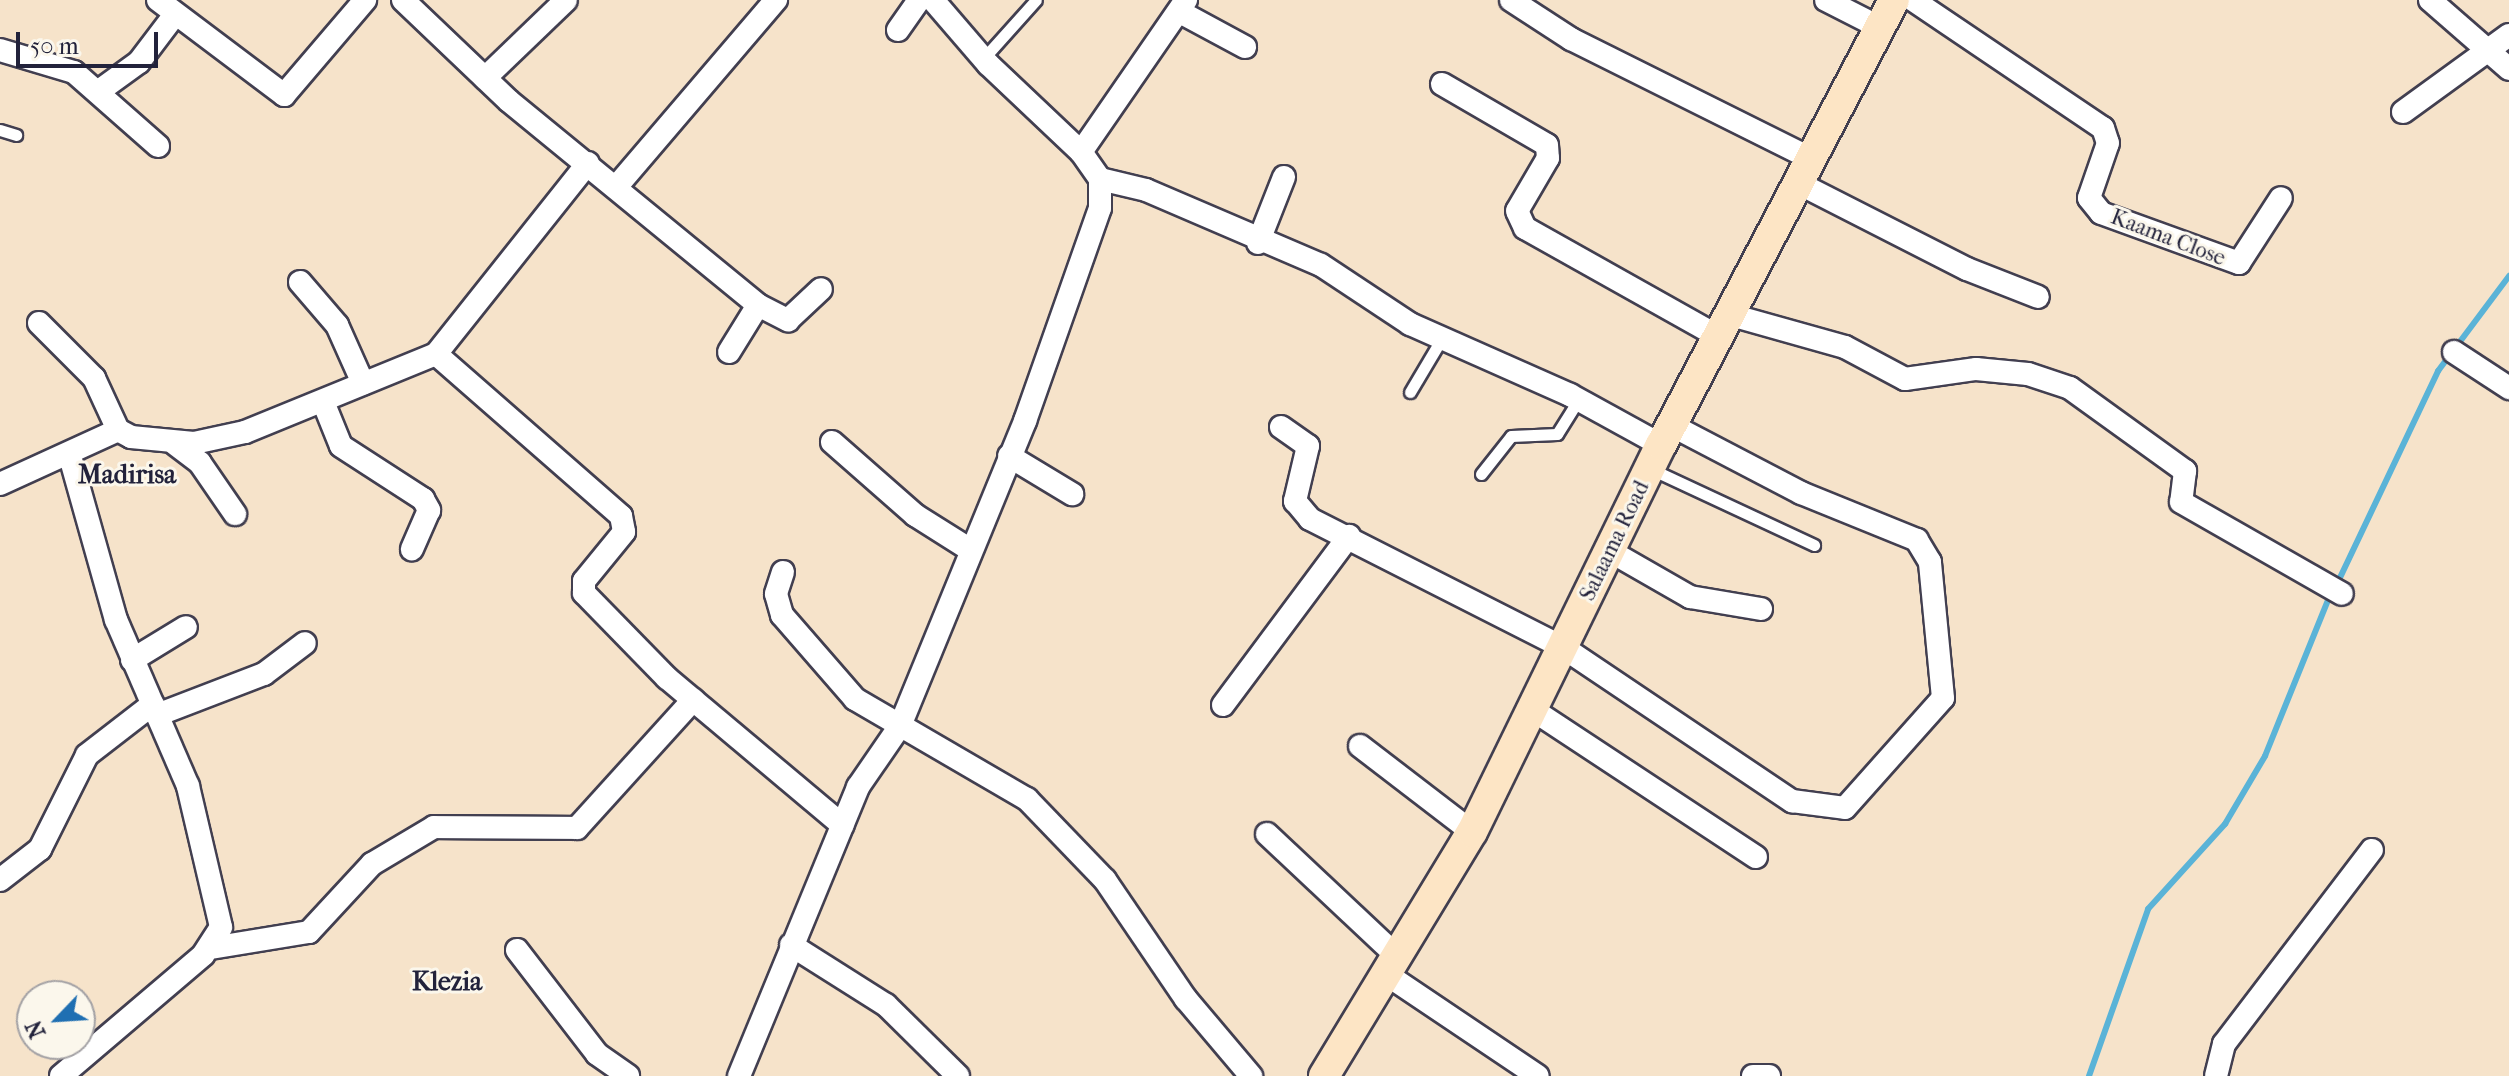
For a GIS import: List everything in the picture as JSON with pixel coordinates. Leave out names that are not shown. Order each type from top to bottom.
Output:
[{"type":"main road","name":"Salaama Road","points":[[1324,1076],[1394,967],[1472,832],[1564,648],[1608,550],[1894,0]]},
{"type":"street","points":[[99,91],[139,62],[166,8],[284,95],[365,0]]},
{"type":"street","points":[[403,0],[485,78],[758,305],[788,320],[821,289]]},
{"type":"street","points":[[485,78],[566,0]]},
{"type":"street","points":[[617,186],[776,0]]},
{"type":"street","points":[[898,30],[919,0]]},
{"type":"street","points":[[739,1076],[842,825],[900,726],[1009,456],[1100,208],[1100,179],[1081,152],[983,59],[933,0]]},
{"type":"street","points":[[1511,0],[1571,39],[1806,171],[1967,269],[2038,297]]},
{"type":"street","points":[[1826,0],[1879,27]]},
{"type":"street","name":"Kaama Close","points":[[1913,0],[2103,128],[2108,143],[2089,198],[2101,213],[2239,263],[2281,198]]},
{"type":"street","points":[[2430,0],[2486,55],[2509,69]]},
{"type":"street","points":[[1081,152],[1183,6],[1245,47]]},
{"type":"street","points":[[2403,112],[2486,55],[2509,35]]},
{"type":"street","points":[[0,50],[56,64],[99,91],[158,146]]},
{"type":"street","points":[[1442,84],[1547,145],[1548,158],[1517,211],[1525,228],[1725,326],[1845,347],[1905,379],[1976,369],[2028,374],[2070,388],[2185,471],[2181,502],[2342,594]]},
{"type":"street","points":[[39,323],[99,385],[118,430],[143,442],[175,444],[245,432],[324,404],[363,383],[436,354],[588,163]]},
{"type":"street","points":[[1258,243],[1284,177]]},
{"type":"street","points":[[1100,179],[1146,190],[1258,243],[1321,265],[1442,338],[1578,400],[1661,446],[1801,493],[1917,540],[1930,562],[1943,698],[1845,808],[1827,809],[1792,801],[1564,648],[1296,505],[1308,446],[1281,427]]},
{"type":"street","points":[[300,282],[337,325],[363,383]]},
{"type":"street","points":[[729,352],[758,305]]},
{"type":"street","points":[[2454,352],[2509,388]]},
{"type":"street","points":[[436,354],[621,516],[624,532],[584,581],[584,593],[693,700],[842,825]]},
{"type":"street","points":[[324,404],[341,446],[423,499],[429,510],[412,549]]},
{"type":"street","points":[[0,484],[70,456],[118,430]]},
{"type":"street","points":[[832,442],[924,523],[969,549]]},
{"type":"street","points":[[175,444],[200,463],[235,514]]},
{"type":"street","points":[[70,456],[132,660],[188,786],[221,915],[211,948]]},
{"type":"street","points":[[1009,456],[1072,494]]},
{"type":"street","points":[[1223,705],[1349,536]]},
{"type":"street","points":[[1608,550],[1690,597],[1761,609]]},
{"type":"street","points":[[783,572],[776,594],[782,615],[855,699],[1027,799],[1105,880],[1186,999],[1251,1076]]},
{"type":"street","points":[[132,660],[186,627]]},
{"type":"street","points":[[0,880],[40,849],[87,755],[155,709],[264,674],[305,643]]},
{"type":"street","points":[[61,1076],[211,948],[309,932],[372,864],[434,827],[577,828],[693,700]]},
{"type":"street","points":[[1533,710],[1756,857]]},
{"type":"street","points":[[1360,746],[1472,832]]},
{"type":"street","points":[[1267,834],[1394,967],[1538,1076]]},
{"type":"street","points":[[2216,1076],[2224,1044],[2372,850]]},
{"type":"street","points":[[791,945],[886,1005],[958,1076]]},
{"type":"street","points":[[517,950],[597,1054],[628,1076]]},
{"type":"street","points":[[1753,1076],[1769,1076]]},
{"type":"lane","points":[[983,59],[1036,0]]},
{"type":"lane","points":[[0,130],[16,135]]},
{"type":"lane","points":[[1410,392],[1442,338]]},
{"type":"lane","points":[[1481,474],[1511,436],[1557,434],[1578,400]]},
{"type":"lane","points":[[1661,446],[1814,545]]},
{"type":"waterway","points":[[2337,584],[2438,371],[2509,276]]},
{"type":"waterway","points":[[2089,1076],[2148,909],[2225,824],[2265,756],[2331,593]]},
{"type":"district","name":"Madirisa","points":[[127,475]]},
{"type":"district","name":"Klezia","points":[[447,982]]}]
